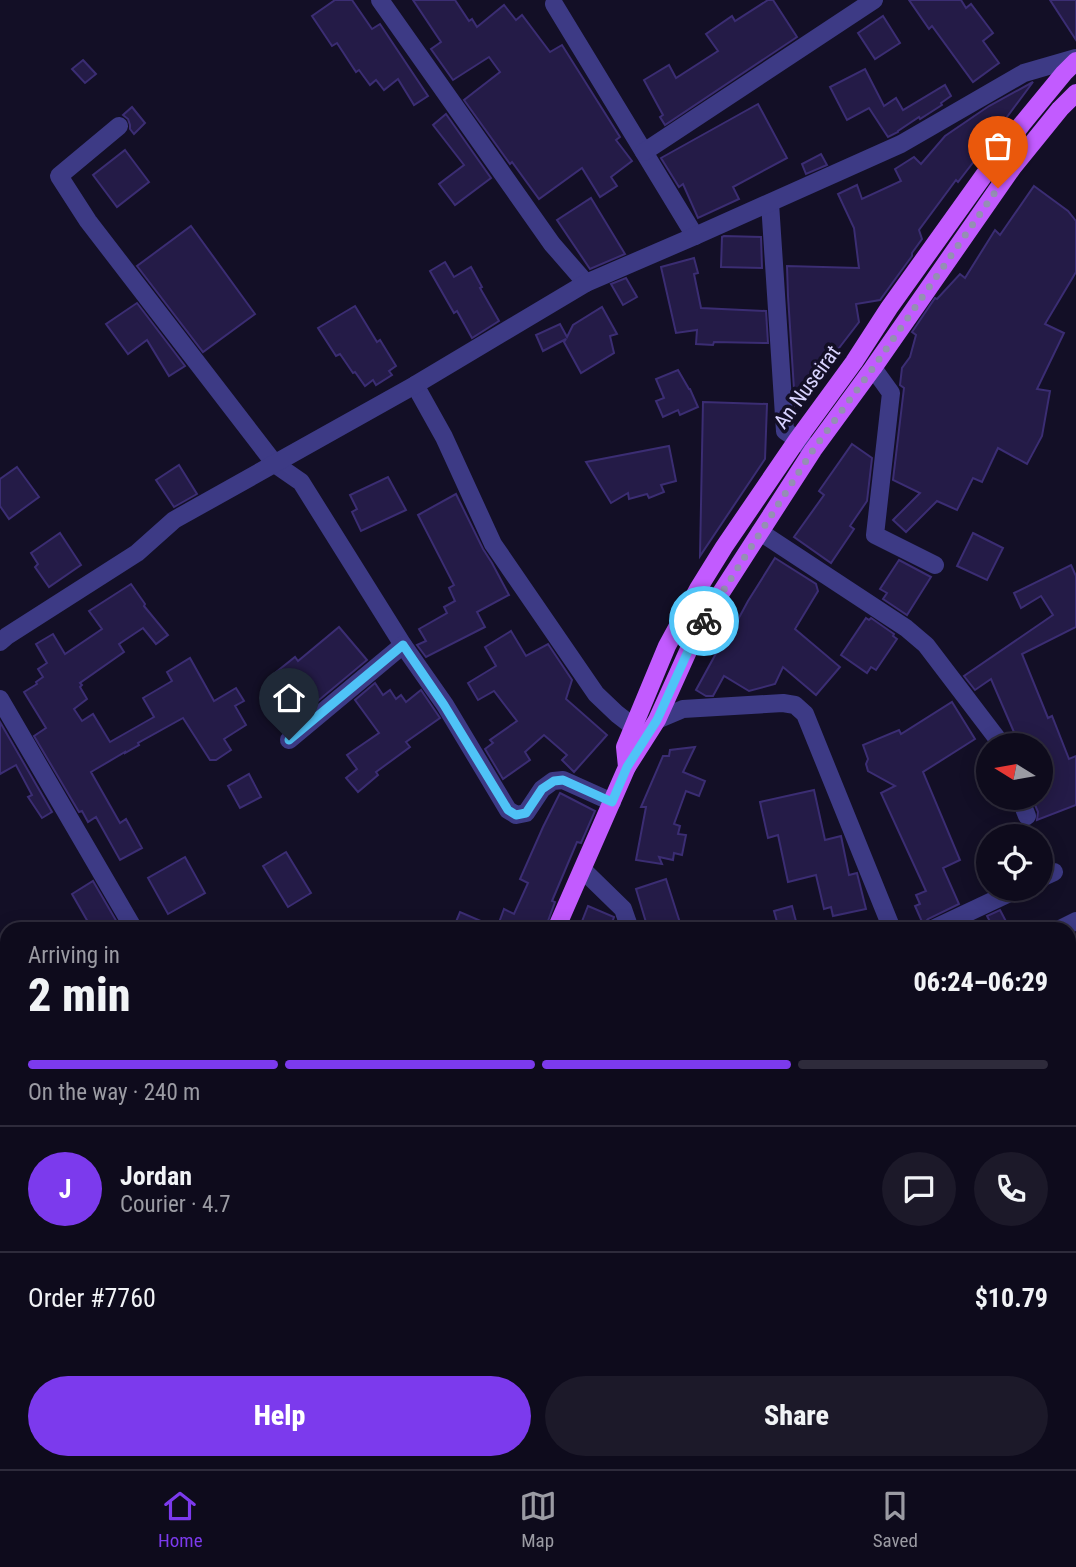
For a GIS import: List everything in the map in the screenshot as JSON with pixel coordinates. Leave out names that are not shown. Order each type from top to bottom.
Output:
[{"type":"main road","name":"An Nuseirat","points":[[559,922],[627,767],[667,646],[698,589],[797,440],[854,362],[888,307],[1022,124],[1076,59]]},
{"type":"main road","name":"An Nuseirat","points":[[639,731],[657,720],[694,638],[813,450],[1013,167],[1076,93]]},
{"type":"street","points":[[380,0],[552,244],[586,283]]},
{"type":"street","points":[[644,152],[874,0]]},
{"type":"street","points":[[554,4],[695,236]]},
{"type":"street","points":[[0,642],[137,553],[174,520],[415,385],[586,283],[901,144],[1024,73],[1076,59]]},
{"type":"street","points":[[119,125],[59,176],[88,221],[275,464],[301,482],[508,810],[516,815],[526,813],[542,789],[554,781],[563,780],[612,802]]},
{"type":"street","points":[[770,203],[785,431],[813,450]]},
{"type":"street","points":[[873,368],[891,393],[875,535],[935,565]]},
{"type":"street","points":[[415,385],[444,438],[493,544],[596,694],[639,731]]},
{"type":"street","points":[[760,532],[906,628],[926,645],[993,733]]},
{"type":"street","points":[[289,740],[403,645]]},
{"type":"street","points":[[0,699],[130,922]]},
{"type":"street","points":[[657,720],[683,709],[783,703],[795,705],[805,714],[889,922]]},
{"type":"street","points":[[1025,810],[1027,816]]},
{"type":"street","points":[[583,870],[623,909],[628,922]]},
{"type":"street","points":[[948,922],[992,901]]},
{"type":"building","points":[[335,0],[352,0],[372,29],[380,24],[428,96],[414,105],[398,79],[384,90],[376,80],[370,85],[359,70],[356,72],[337,43],[332,46],[312,16]]},
{"type":"building","points":[[413,0],[455,0],[469,21],[472,19],[477,27],[504,5],[516,20],[522,15],[550,52],[562,45],[620,137],[616,140],[632,161],[611,177],[617,186],[600,197],[582,168],[539,199],[464,100],[500,72],[489,57],[453,80],[431,49],[441,42]]},
{"type":"building","points":[[768,0],[773,0],[797,37],[665,125],[660,117],[663,115],[644,80],[669,65],[676,78],[718,51],[706,34],[732,16],[735,21]]},
{"type":"building","points":[[909,0],[961,0],[966,8],[971,4],[993,33],[983,41],[999,63],[973,82],[932,26],[929,29]]},
{"type":"building","points":[[1050,0],[1076,0],[1076,40]]},
{"type":"building","points":[[883,16],[900,43],[875,59],[858,33]]},
{"type":"building","points":[[83,60],[96,74],[85,83],[72,69]]},
{"type":"building","points":[[865,69],[884,106],[896,98],[903,110],[945,85],[951,96],[941,103],[942,105],[888,137],[869,108],[847,120],[830,87]]},
{"type":"building","points":[[1033,82],[919,230],[922,239],[880,300],[856,304],[859,322],[795,405],[787,266],[859,268],[854,228],[838,194],[857,185],[862,199],[901,181],[895,169],[914,157],[921,164],[945,136],[989,106]]},
{"type":"building","points":[[758,104],[787,158],[733,187],[739,199],[698,218],[683,184],[679,187],[661,158]]},
{"type":"building","points":[[132,107],[145,123],[134,134],[128,119],[123,115]]},
{"type":"building","points":[[446,114],[491,178],[455,205],[439,184],[464,165],[433,125]]},
{"type":"building","points":[[125,150],[149,182],[117,207],[93,175]]},
{"type":"building","points":[[821,154],[827,165],[806,174],[802,164]]},
{"type":"building","points":[[1034,186],[1068,211],[1076,221],[1076,272],[1045,324],[1064,333],[1037,389],[1050,391],[1042,436],[1027,464],[998,448],[982,482],[973,478],[957,510],[937,501],[906,532],[893,520],[920,493],[893,480],[904,388],[900,385],[902,368],[910,357],[916,335],[912,332],[935,298],[937,299],[960,274],[965,278],[995,230],[1000,235]]},
{"type":"building","points":[[591,198],[625,254],[590,269],[557,220]]},
{"type":"building","points":[[191,226],[255,314],[203,352],[137,266]]},
{"type":"building","points":[[724,236],[761,237],[762,268],[721,267]]},
{"type":"building","points":[[694,258],[698,273],[694,274],[701,308],[766,311],[768,343],[696,344],[697,330],[676,333],[661,267]]},
{"type":"building","points":[[445,262],[454,277],[471,267],[499,321],[472,338],[430,271]]},
{"type":"building","points":[[626,278],[637,297],[623,305],[611,284]]},
{"type":"building","points":[[137,303],[185,366],[169,376],[147,340],[128,354],[106,324]]},
{"type":"building","points":[[355,306],[377,342],[380,340],[396,366],[389,371],[392,375],[376,385],[373,380],[365,386],[340,354],[336,356],[318,328]]},
{"type":"building","points":[[602,307],[617,334],[610,336],[614,353],[581,373],[564,342],[566,339],[543,351],[536,335],[560,324],[567,337],[573,325]]},
{"type":"building","points":[[678,370],[698,407],[680,415],[678,410],[663,417],[656,401],[664,398],[656,379]]},
{"type":"building","points":[[703,402],[767,404],[765,459],[700,556]]},
{"type":"building","points":[[852,444],[872,458],[867,501],[850,526],[854,529],[831,563],[794,537],[824,495],[819,491]]},
{"type":"building","points":[[669,446],[676,481],[661,485],[664,492],[649,498],[647,494],[629,499],[628,493],[611,503],[586,462]]},
{"type":"building","points":[[179,465],[197,494],[174,507],[156,480]]},
{"type":"building","points":[[17,467],[39,497],[9,519],[0,506],[0,479]]},
{"type":"building","points":[[388,477],[406,510],[361,531],[352,512],[357,509],[350,495]]},
{"type":"building","points":[[456,494],[509,595],[477,612],[485,627],[426,657],[417,645],[426,641],[419,629],[447,613],[444,607],[455,601],[449,588],[454,585],[418,515]]},
{"type":"building","points":[[60,533],[81,565],[49,587],[35,567],[38,564],[31,553]]},
{"type":"building","points":[[973,533],[1003,548],[987,580],[957,566]]},
{"type":"building","points":[[775,558],[816,584],[818,591],[795,629],[840,667],[816,695],[783,667],[775,684],[749,691],[724,676],[713,696],[706,696],[696,690],[725,637],[728,638]]},
{"type":"building","points":[[899,560],[931,577],[907,615],[883,599],[887,593],[880,589]]},
{"type":"building","points":[[1071,565],[1076,576],[1076,627],[1022,654],[1048,718],[1052,716],[1069,759],[1076,756],[1076,805],[1037,820],[1037,810],[1054,810],[1054,733],[1014,733],[991,679],[975,690],[964,676],[1053,615],[1041,596],[1021,608],[1014,593]]},
{"type":"building","points":[[131,584],[144,606],[168,635],[156,644],[143,628],[119,644],[124,652],[80,683],[87,699],[74,709],[82,721],[93,714],[110,742],[154,717],[143,698],[172,681],[167,672],[190,658],[214,701],[236,688],[244,701],[235,706],[246,725],[224,739],[231,750],[216,760],[210,760],[183,718],[91,772],[120,823],[126,819],[142,848],[120,860],[96,817],[88,822],[82,811],[79,812],[34,736],[46,728],[24,692],[43,677],[38,669],[47,663],[36,644],[53,634],[65,654],[102,629],[89,611]]},
{"type":"building","points":[[866,618],[871,618],[897,639],[876,670],[871,667],[867,673],[841,655]]},
{"type":"building","points":[[339,627],[367,660],[301,715],[270,677],[295,657],[298,661]]},
{"type":"building","points":[[511,631],[526,656],[548,644],[572,680],[566,699],[607,735],[574,772],[562,760],[567,755],[544,735],[525,752],[530,760],[503,779],[485,749],[493,743],[490,740],[517,721],[494,691],[478,700],[468,683],[496,666],[485,647]]},
{"type":"building","points":[[375,683],[383,695],[390,690],[396,699],[401,695],[406,702],[421,690],[440,718],[406,742],[410,747],[376,772],[378,775],[358,792],[346,778],[357,769],[347,755],[379,733],[355,700]]},
{"type":"building","points":[[952,702],[975,739],[923,772],[960,860],[943,868],[959,904],[925,922],[922,922],[915,906],[920,904],[916,895],[926,891],[881,793],[895,786],[868,771],[868,759],[863,745],[899,730],[901,734]]},
{"type":"building","points":[[0,722],[52,812],[42,818],[28,797],[32,795],[16,765],[0,774]]},
{"type":"building","points":[[695,747],[683,772],[705,781],[699,796],[686,791],[674,824],[680,826],[678,834],[686,835],[682,855],[674,853],[673,860],[659,857],[662,864],[636,860],[646,807],[641,807],[663,756],[669,756],[670,750]]},
{"type":"building","points":[[249,774],[261,797],[240,808],[228,786]]},
{"type":"building","points":[[814,790],[825,840],[841,836],[849,875],[857,873],[866,909],[833,916],[831,907],[824,909],[816,875],[788,882],[778,835],[768,838],[760,802]]},
{"type":"building","points":[[560,793],[595,811],[581,843],[577,842],[552,901],[555,902],[548,922],[499,922],[504,909],[514,914],[528,883],[520,879]]},
{"type":"building","points":[[286,852],[311,893],[288,907],[263,866]]},
{"type":"building","points":[[185,857],[205,893],[168,914],[148,878]]},
{"type":"building","points":[[666,879],[680,922],[646,922],[636,889]]},
{"type":"building","points":[[93,881],[117,922],[88,922],[72,894]]},
{"type":"building","points":[[588,906],[614,917],[612,922],[582,922]]},
{"type":"building","points":[[792,906],[796,922],[777,922],[774,911]]},
{"type":"building","points":[[1000,910],[1006,922],[990,922],[987,916]]},
{"type":"building","points":[[460,912],[483,922],[456,922]]},
{"type":"way so far","points":[[704,621],[813,450],[998,188]]},
{"type":"route","points":[[289,740],[403,645],[444,705],[508,810],[516,815],[526,813],[542,789],[554,781],[563,780],[612,802],[627,767],[657,720],[704,621]]}]
